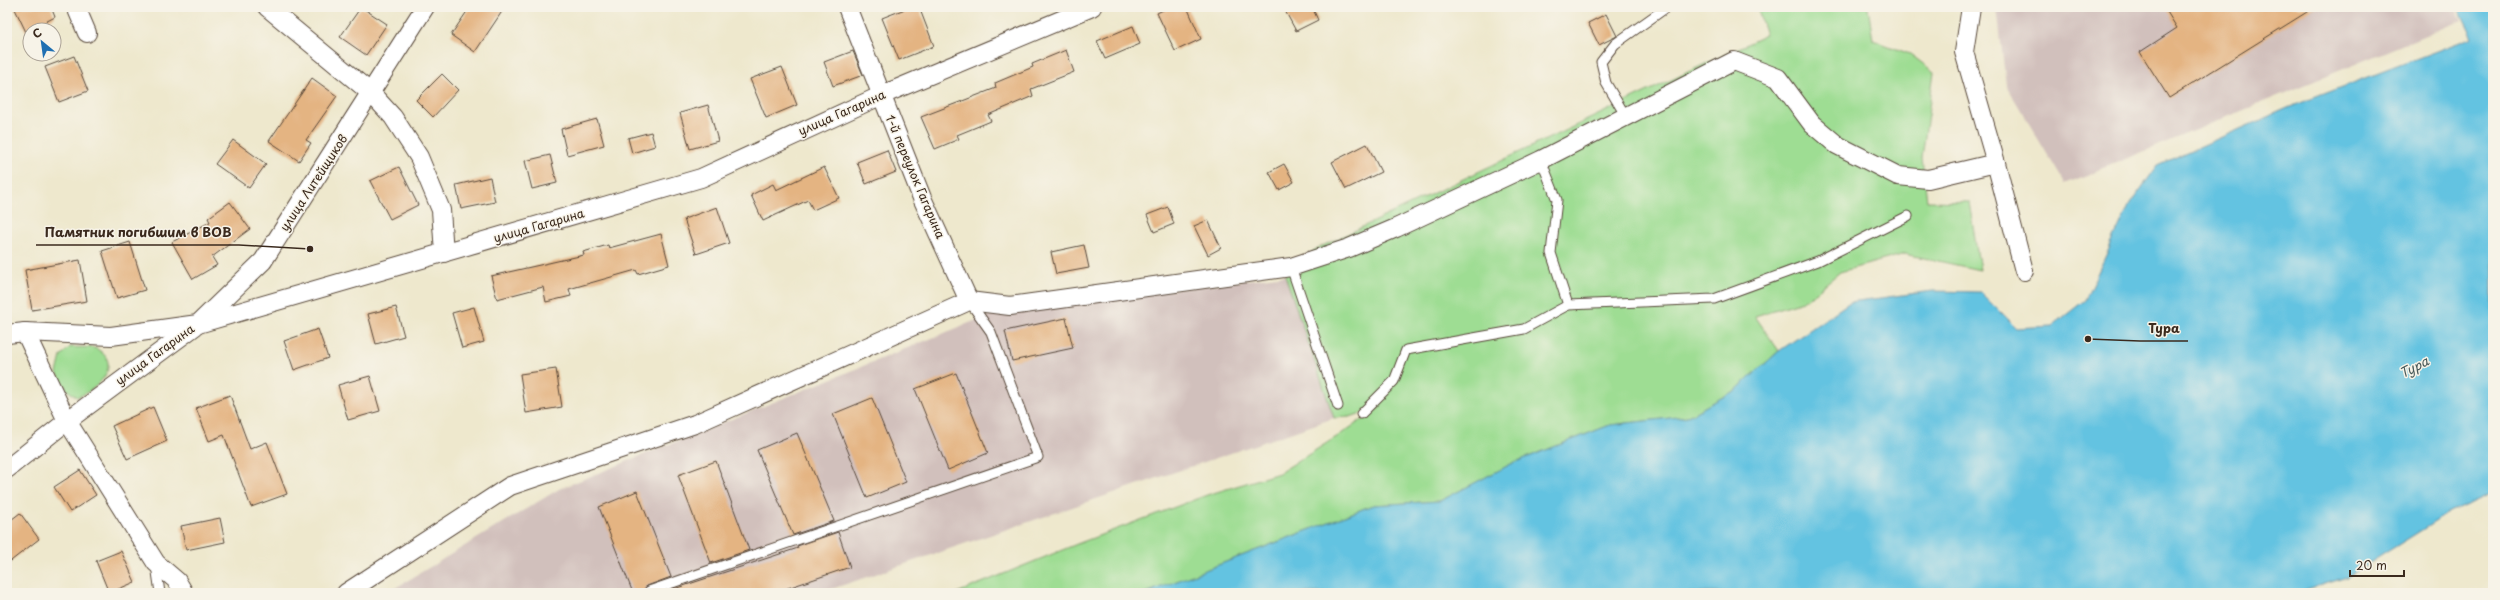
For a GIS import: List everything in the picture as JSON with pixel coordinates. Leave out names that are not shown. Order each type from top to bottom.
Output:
[{"type":"street","points":[[76,7],[87,33]]},
{"type":"street","points":[[267,7],[371,93],[393,117],[419,157],[441,210],[444,253]]},
{"type":"street","name":"улица Литейщиков","points":[[198,324],[263,261],[425,7]]},
{"type":"street","name":"1-й переулок Гагарина","points":[[847,7],[922,198],[969,301]]},
{"type":"street","name":"улица Гагарина","points":[[7,469],[67,421],[198,324],[701,178],[882,95],[1092,7]]},
{"type":"street","points":[[1971,7],[1964,52],[1996,163],[2024,271]]},
{"type":"street","points":[[346,593],[510,486],[694,424],[969,301],[1010,306],[1291,267],[1349,248],[1396,228],[1540,160],[1625,115],[1734,62],[1778,78],[1812,124],[1837,145],[1898,176],[1928,179],[1996,163]]},
{"type":"street","points":[[16,333],[111,336],[198,324]]},
{"type":"street","points":[[16,333],[67,421],[156,563],[177,581],[184,593]]},
{"type":"lane","points":[[1625,115],[1606,83],[1602,62],[1615,44],[1667,7]]},
{"type":"lane","points":[[1540,160],[1557,200],[1551,253],[1568,305]]},
{"type":"lane","points":[[1361,414],[1394,381],[1406,350],[1524,329],[1568,305],[1714,299],[1818,261],[1908,216]]},
{"type":"lane","points":[[1291,267],[1338,406]]},
{"type":"lane","points":[[649,591],[1038,457],[991,332],[969,301]]},
{"type":"lane","points":[[156,563],[160,593]]},
{"type":"shaded area","points":[[1997,7],[2455,7],[2462,20],[2065,184],[2006,85]]},
{"type":"shaded area","points":[[1285,275],[1334,418],[820,593],[387,593],[559,489],[994,313]]},
{"type":"green space","points":[[1757,7],[1868,7],[1873,40],[1910,54],[1934,72],[1922,158],[1927,201],[1969,202],[1980,270],[1905,254],[1840,272],[1806,300],[1755,316],[1779,351],[1736,390],[1688,416],[1610,425],[1513,463],[1440,501],[1373,505],[1146,593],[957,593],[1077,544],[1207,495],[1279,473],[1382,406],[1350,417],[1334,418],[1285,275],[1316,249],[1766,35]]},
{"type":"green space","points":[[70,347],[97,349],[105,355],[108,362],[108,370],[99,383],[92,389],[77,397],[67,390],[57,373],[61,356]]},
{"type":"water","name":"Тура","points":[[2458,7],[2493,7],[2493,493],[2449,513],[2347,577],[2297,593],[1146,593],[1373,505],[1440,501],[1513,463],[1610,425],[1688,416],[1736,390],[1779,351],[1850,302],[1933,291],[1980,292],[2016,328],[2052,326],[2085,300],[2130,204],[2158,165],[2290,107],[2473,37]]},
{"type":"building","points":[[14,7],[51,7],[55,17],[45,22],[22,22],[22,24]]},
{"type":"building","points":[[361,7],[387,24],[366,55],[340,37]]},
{"type":"building","points":[[470,7],[505,7],[475,52],[451,35]]},
{"type":"building","points":[[910,7],[919,7],[934,46],[899,60],[882,18]]},
{"type":"building","points":[[1169,7],[1187,7],[1201,39],[1175,51],[1157,13]]},
{"type":"building","points":[[1283,7],[1312,7],[1318,20],[1296,31]]},
{"type":"building","points":[[2164,7],[2315,7],[2169,98],[2140,52],[2177,28]]},
{"type":"building","points":[[1606,14],[1617,36],[1599,45],[1588,23]]},
{"type":"building","points":[[1133,26],[1140,44],[1105,59],[1097,41]]},
{"type":"building","points":[[1066,50],[1074,72],[1031,89],[1033,96],[988,115],[991,121],[957,135],[959,139],[935,149],[921,117],[996,88],[995,83],[1033,67],[1032,64]]},
{"type":"building","points":[[853,51],[863,75],[833,86],[824,62]]},
{"type":"building","points":[[74,56],[88,91],[59,102],[45,67],[62,62],[62,61]]},
{"type":"building","points":[[782,67],[797,105],[766,118],[750,79]]},
{"type":"building","points":[[442,74],[458,90],[433,117],[416,100]]},
{"type":"building","points":[[312,78],[337,96],[306,140],[311,143],[299,161],[269,141]]},
{"type":"building","points":[[708,105],[718,141],[690,149],[680,113]]},
{"type":"building","points":[[597,119],[604,145],[567,155],[561,129]]},
{"type":"building","points":[[651,132],[655,146],[632,153],[628,138]]},
{"type":"building","points":[[233,140],[266,164],[249,188],[215,164]]},
{"type":"building","points":[[1367,144],[1381,172],[1346,189],[1332,162]]},
{"type":"building","points":[[887,150],[896,172],[866,184],[857,162]]},
{"type":"building","points":[[550,155],[557,183],[532,189],[525,161]]},
{"type":"building","points":[[1284,164],[1294,182],[1279,190],[1269,172]]},
{"type":"building","points":[[399,167],[418,205],[390,219],[370,181]]},
{"type":"building","points":[[824,167],[839,198],[813,210],[808,200],[763,221],[751,195],[773,184],[776,190]]},
{"type":"building","points":[[490,177],[495,202],[461,209],[456,185]]},
{"type":"building","points":[[230,202],[250,229],[212,257],[217,265],[193,279],[172,242],[210,222],[208,218]]},
{"type":"building","points":[[717,207],[729,243],[696,254],[684,219]]},
{"type":"building","points":[[1168,207],[1174,224],[1154,232],[1147,215]]},
{"type":"building","points":[[1208,220],[1221,248],[1208,255],[1194,226]]},
{"type":"building","points":[[661,234],[669,265],[638,274],[636,270],[569,289],[571,296],[546,302],[543,287],[497,299],[491,276],[584,255],[583,252],[608,245],[609,248]]},
{"type":"building","points":[[130,242],[145,290],[117,298],[102,251]]},
{"type":"building","points":[[1084,245],[1089,268],[1056,274],[1051,252]]},
{"type":"building","points":[[80,260],[87,301],[32,310],[25,270]]},
{"type":"building","points":[[396,307],[404,336],[376,344],[368,314]]},
{"type":"building","points":[[474,307],[484,342],[462,348],[452,313]]},
{"type":"building","points":[[1066,318],[1073,348],[1012,361],[1005,331]]},
{"type":"building","points":[[318,329],[328,358],[294,370],[284,341]]},
{"type":"building","points":[[556,369],[562,407],[526,413],[520,374]]},
{"type":"building","points":[[956,373],[988,453],[948,470],[915,389]]},
{"type":"building","points":[[370,376],[380,411],[348,420],[338,385]]},
{"type":"building","points":[[230,395],[250,449],[267,442],[287,494],[251,507],[224,435],[209,441],[196,408]]},
{"type":"building","points":[[872,398],[906,482],[867,498],[833,414]]},
{"type":"building","points":[[153,407],[167,441],[127,459],[112,426]]},
{"type":"building","points":[[797,433],[834,521],[793,535],[757,450]]},
{"type":"building","points":[[716,461],[749,550],[711,563],[678,475]]},
{"type":"building","points":[[80,470],[96,495],[70,512],[54,487]]},
{"type":"building","points":[[637,491],[671,577],[647,586],[643,593],[633,593],[599,507]]},
{"type":"building","points":[[20,513],[39,539],[7,564],[7,523]]},
{"type":"building","points":[[220,518],[225,542],[186,550],[181,526]]},
{"type":"building","points":[[838,532],[850,567],[773,593],[662,593],[798,548],[797,546]]},
{"type":"building","points":[[121,551],[135,582],[109,593],[96,561]]},
{"type":"place","name":"Памятник погибшим в ВОВ","points":[[310,249]]},
{"type":"place","name":"Тура","points":[[2088,339]]}]
